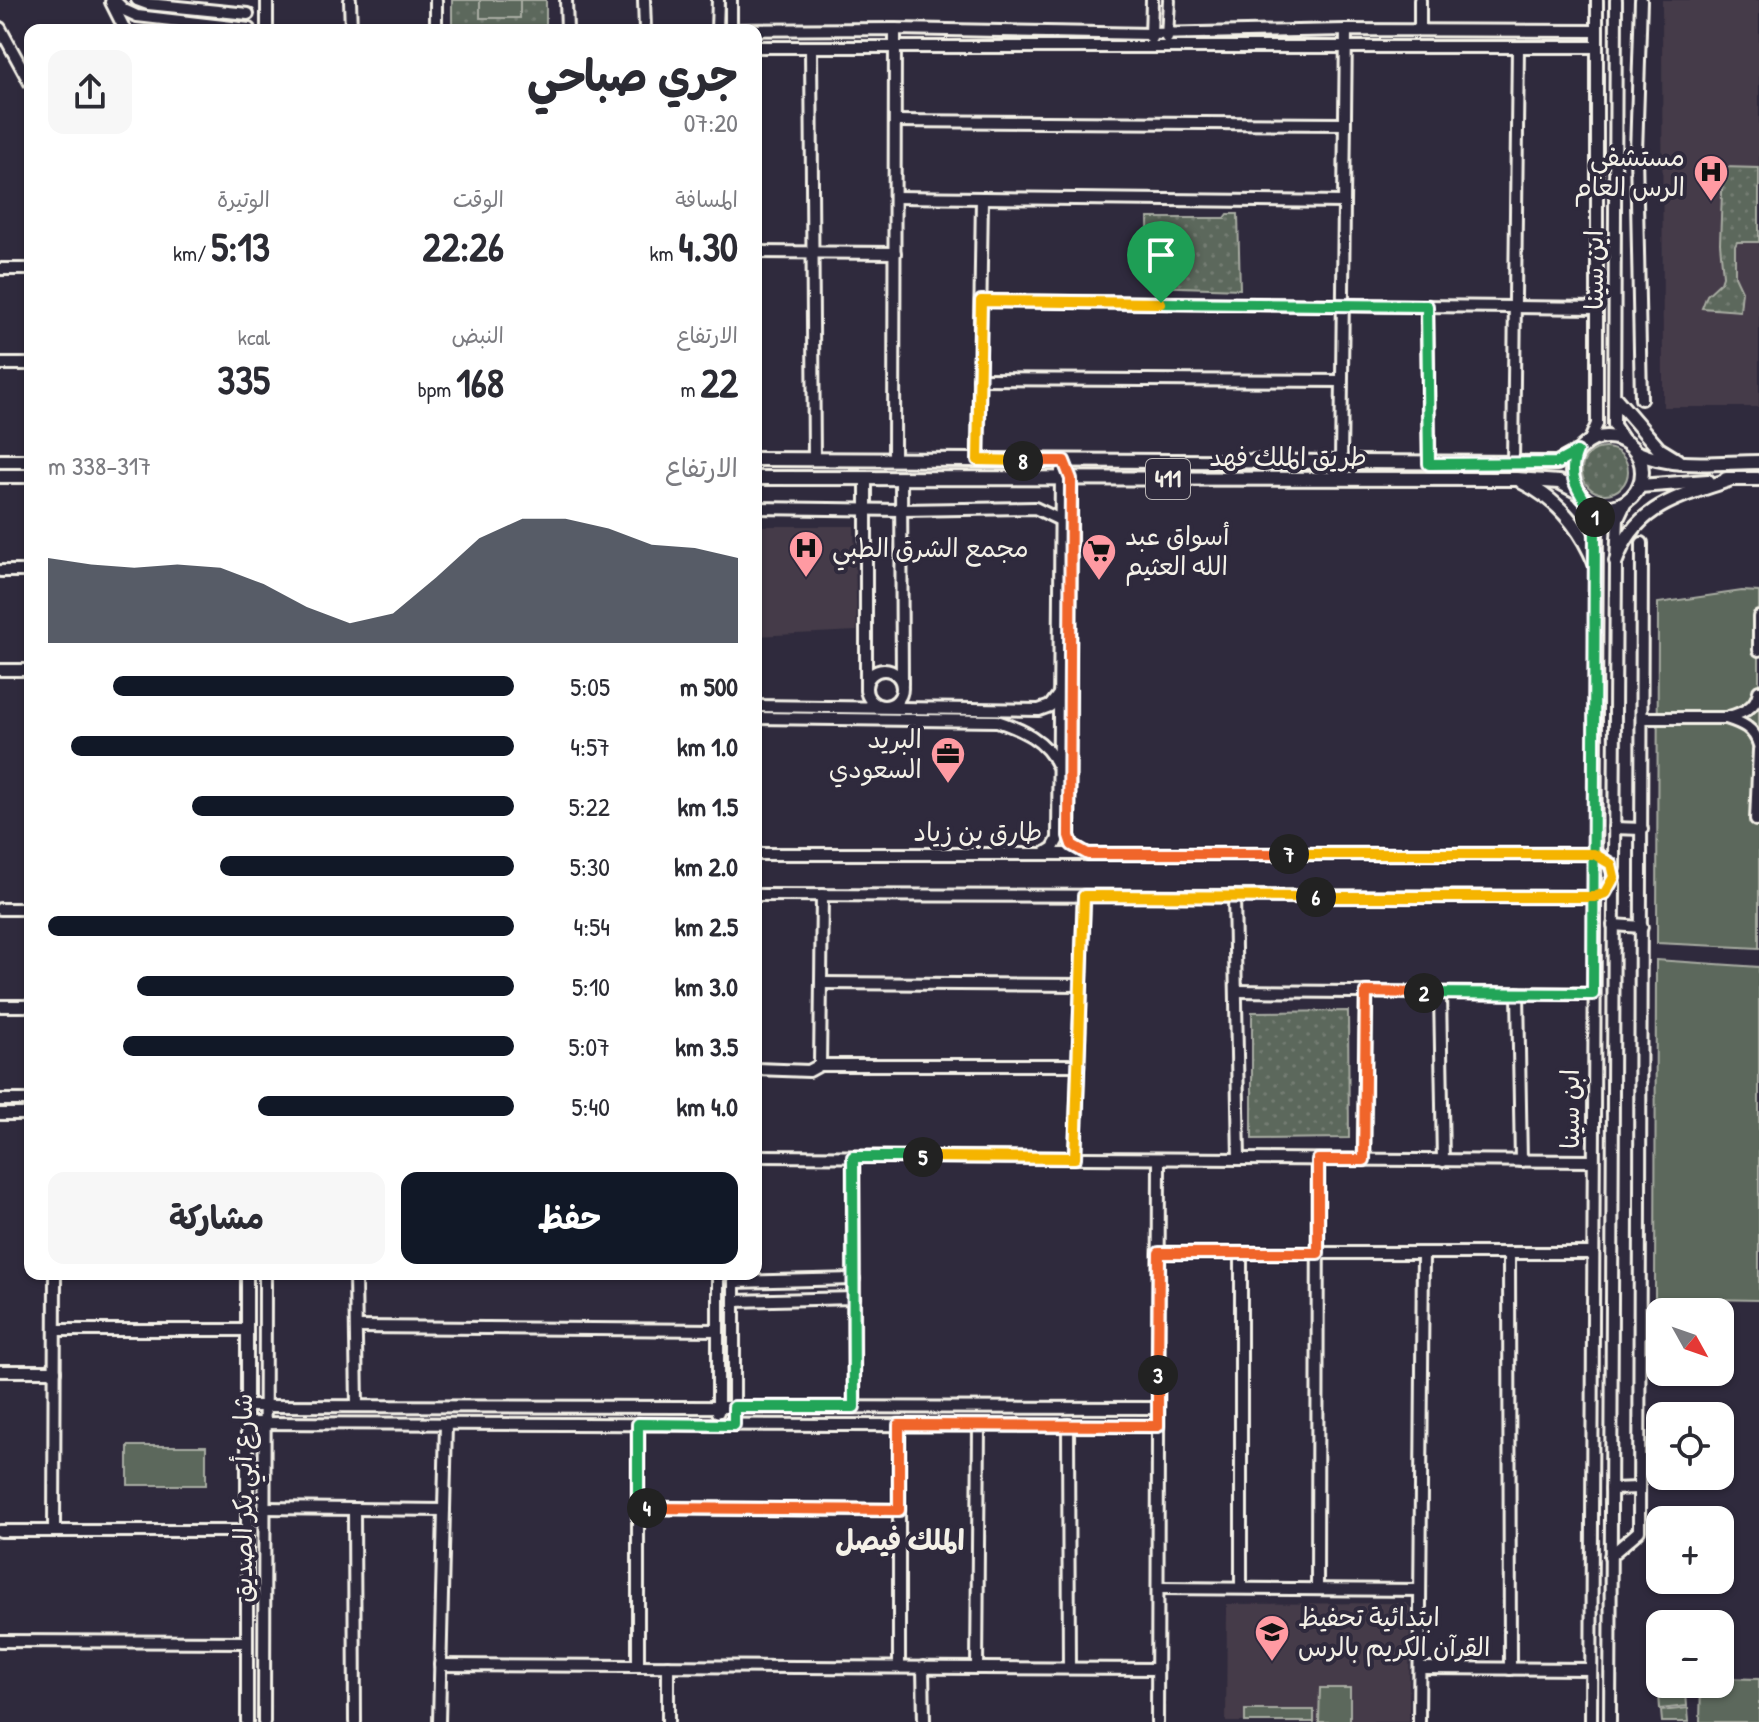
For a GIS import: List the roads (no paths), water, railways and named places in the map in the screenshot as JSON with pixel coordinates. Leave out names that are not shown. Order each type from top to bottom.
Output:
[{"type":"main road","points":[[1616,399],[1659,449],[1684,462]]},
{"type":"main road","points":[[1590,440],[1601,436],[1624,440],[1638,453],[1653,460],[1759,462]]},
{"type":"main road","name":"411","points":[[1577,452],[1590,440]]},
{"type":"main road","points":[[1577,452],[1572,472],[1582,496]]},
{"type":"main road","name":"طريق الملك فهد","points":[[762,459],[1557,463],[1577,452]]},
{"type":"main road","points":[[1626,502],[1639,486],[1643,475],[1638,453]]},
{"type":"main road","points":[[0,461],[24,461]]},
{"type":"main road","points":[[0,476],[24,476]]},
{"type":"main road","name":"طريق الملك فهد","points":[[762,478],[1516,479],[1559,482],[1582,496]]},
{"type":"main road","points":[[1516,479],[1533,488],[1566,515],[1584,537],[1595,563]]},
{"type":"main road","points":[[1616,561],[1622,545],[1648,512],[1678,495],[1731,479]]},
{"type":"main road","points":[[1639,486],[1759,479]]},
{"type":"main road","name":"411","points":[[1582,496],[1605,507],[1626,502]]},
{"type":"street","points":[[112,0],[124,10],[147,18],[198,24]]},
{"type":"street","points":[[112,0],[122,24]]},
{"type":"street","points":[[137,0],[148,4],[248,14]]},
{"type":"street","points":[[249,0],[249,24]]},
{"type":"street","points":[[267,0],[267,24]]},
{"type":"street","points":[[350,0],[351,24]]},
{"type":"street","points":[[436,0],[436,24]]},
{"type":"street","points":[[566,0],[567,24]]},
{"type":"street","points":[[644,0],[645,24]]},
{"type":"street","points":[[717,24],[718,0]]},
{"type":"street","points":[[730,24],[731,0]]},
{"type":"street","points":[[1151,49],[1152,0]]},
{"type":"street","points":[[1167,48],[1169,0]]},
{"type":"street","points":[[1420,0],[1420,30]]},
{"type":"street","name":"ابن سينا","points":[[1590,440],[1597,424],[1597,0]]},
{"type":"street","name":"ابن سينا","points":[[1616,0],[1614,425],[1624,440]]},
{"type":"street","points":[[1641,0],[1636,152],[1641,399]]},
{"type":"street","points":[[0,28],[24,72]]},
{"type":"street","points":[[762,29],[1151,34],[1346,30],[1597,31]]},
{"type":"street","points":[[894,460],[895,29]]},
{"type":"street","points":[[1341,464],[1346,30]]},
{"type":"street","points":[[762,47],[1597,47]]},
{"type":"street","points":[[811,47],[814,459]]},
{"type":"street","points":[[1513,463],[1518,47]]},
{"type":"street","points":[[895,121],[1344,124]]},
{"type":"street","points":[[895,197],[1343,202]]},
{"type":"street","points":[[978,460],[982,198]]},
{"type":"street","points":[[762,252],[895,253]]},
{"type":"street","points":[[0,269],[24,269]]},
{"type":"street","points":[[981,301],[1596,308]]},
{"type":"street","points":[[1427,306],[1429,464]]},
{"type":"street","points":[[0,364],[24,364]]},
{"type":"street","points":[[979,379],[1341,381]]},
{"type":"street","points":[[1064,461],[1069,836],[1072,845],[1088,854]]},
{"type":"street","points":[[866,478],[866,690],[871,701],[885,706],[899,720]]},
{"type":"street","points":[[867,719],[901,695],[901,478]]},
{"type":"street","points":[[1043,854],[1053,848],[1058,839],[1060,520],[1065,478]]},
{"type":"street","name":"ابن سينا","points":[[1582,496],[1597,519],[1591,1722]]},
{"type":"street","name":"ابن سينا","points":[[1610,1722],[1616,561],[1618,519],[1626,502]]},
{"type":"street","points":[[762,508],[1035,508],[1060,520]]},
{"type":"street","points":[[1610,1556],[1639,1531],[1642,543]]},
{"type":"street","points":[[0,571],[24,571]]},
{"type":"street","points":[[1759,617],[1759,650]]},
{"type":"street","points":[[0,670],[24,670]]},
{"type":"street","points":[[866,690],[869,678],[879,671],[895,674],[902,684]]},
{"type":"street","points":[[1726,718],[1751,707],[1758,699],[1759,691]]},
{"type":"street","points":[[762,706],[1039,710],[1050,706],[1059,692]]},
{"type":"street","points":[[762,718],[997,721],[1024,731],[1038,741],[1059,768]]},
{"type":"street","points":[[1643,718],[1726,718],[1750,729],[1759,748],[1756,820],[1759,820]]},
{"type":"street","points":[[1614,828],[1642,829]]},
{"type":"street","name":"طارق بن زياد","points":[[762,854],[1594,854]]},
{"type":"street","points":[[762,895],[1594,897],[1605,893],[1614,877],[1611,864],[1594,854]]},
{"type":"street","points":[[820,1065],[822,895]]},
{"type":"street","points":[[1075,1158],[1084,896]]},
{"type":"street","points":[[1234,896],[1239,1159]]},
{"type":"street","points":[[0,909],[24,909]]},
{"type":"street","points":[[1613,925],[1642,927]]},
{"type":"street","points":[[821,983],[1081,985]]},
{"type":"street","points":[[1236,991],[1593,994]]},
{"type":"street","points":[[1364,1160],[1366,992]]},
{"type":"street","points":[[1440,993],[1443,1161]]},
{"type":"street","points":[[1518,993],[1521,1161]]},
{"type":"street","points":[[0,1006],[24,1006]]},
{"type":"street","points":[[762,1069],[809,1071],[820,1065],[1078,1065]]},
{"type":"street","points":[[0,1100],[24,1100]]},
{"type":"street","points":[[0,1114],[24,1114]]},
{"type":"street","points":[[762,1156],[1592,1161]]},
{"type":"street","points":[[853,1157],[854,1407]]},
{"type":"street","points":[[1157,1722],[1159,1159]]},
{"type":"street","points":[[1317,1589],[1318,1160]]},
{"type":"street","points":[[1159,1253],[1592,1253]]},
{"type":"street","points":[[1241,1253],[1241,1588]]},
{"type":"street","points":[[1419,1722],[1423,1253]]},
{"type":"street","points":[[1509,1253],[1510,1669]]},
{"type":"street","points":[[762,1278],[854,1279]]},
{"type":"street","points":[[54,1531],[55,1280]]},
{"type":"street","name":"شارع أبي بكر الصديق","points":[[247,1280],[247,1722]]},
{"type":"street","name":"شارع أبي بكر الصديق","points":[[264,1722],[265,1280]]},
{"type":"street","points":[[355,1280],[357,1406]]},
{"type":"street","points":[[718,1280],[718,1425]]},
{"type":"street","points":[[734,1280],[734,1425]]},
{"type":"street","points":[[734,1301],[854,1298]]},
{"type":"street","points":[[356,1327],[718,1330]]},
{"type":"street","points":[[55,1330],[247,1330]]},
{"type":"street","points":[[0,1371],[55,1371]]},
{"type":"street","points":[[247,1406],[1158,1408]]},
{"type":"street","points":[[247,1423],[1158,1426]]},
{"type":"street","points":[[439,1722],[446,1424]]},
{"type":"street","points":[[638,1424],[638,1666]]},
{"type":"street","points":[[899,1425],[899,1667]]},
{"type":"street","points":[[1068,1425],[1069,1668]]},
{"type":"street","points":[[977,1668],[979,1426]]},
{"type":"street","points":[[1611,1489],[1639,1488]]},
{"type":"street","points":[[264,1508],[444,1510]]},
{"type":"street","points":[[638,1508],[899,1510]]},
{"type":"street","points":[[354,1509],[355,1722]]},
{"type":"street","points":[[0,1531],[247,1531]]},
{"type":"street","points":[[1158,1588],[1420,1590]]},
{"type":"street","points":[[0,1641],[247,1642]]},
{"type":"street","points":[[440,1665],[1157,1669]]},
{"type":"street","points":[[668,1666],[668,1722]]},
{"type":"street","points":[[923,1667],[924,1722]]},
{"type":"street","points":[[1420,1668],[1590,1669]]},
{"type":"place","name":"مستشفي الرس العام","points":[[1711,203]]},
{"type":"place","name":"مجمع الشرق الطبي","points":[[806,579]]},
{"type":"place","name":"أسواق عبد الله العثيم","points":[[1099,582]]},
{"type":"place","name":"البريد السعودي","points":[[948,785]]},
{"type":"place","name":"ابتدائية تحفيظ القرآن الكريم بالرس","points":[[1272,1663]]},
{"type":"district","name":"الملك فيصل","points":[[900,1540]]}]
